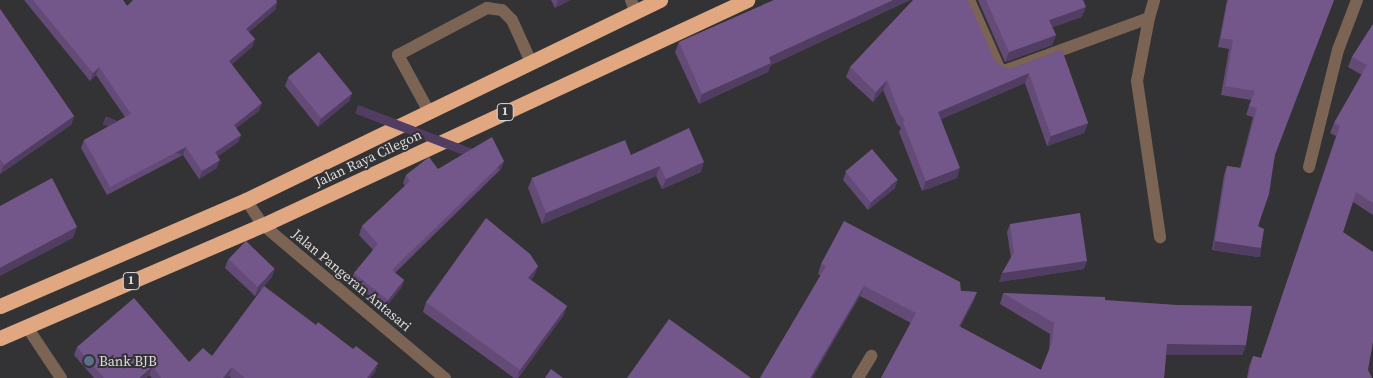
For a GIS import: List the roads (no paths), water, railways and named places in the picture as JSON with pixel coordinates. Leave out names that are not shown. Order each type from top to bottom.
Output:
[{"type":"highway","name":"Jalan Raya Cilegon","points":[[0,306],[246,200],[428,110],[531,62],[633,6],[660,0]]},
{"type":"highway","name":"Jalan Raya Cilegon","points":[[0,338],[262,225],[748,0]]},
{"type":"street","points":[[969,0],[999,68],[1004,70],[1149,18]]},
{"type":"street","points":[[1154,0],[1137,81],[1160,237]]},
{"type":"street","points":[[1309,167],[1338,50],[1357,0]]},
{"type":"street","points":[[428,110],[398,55],[487,8],[502,10],[512,20],[531,62]]},
{"type":"street","name":"Jalan Pangeran Antasari","points":[[246,200],[262,225],[445,378]]},
{"type":"street","points":[[27,327],[61,378]]},
{"type":"street","points":[[858,378],[871,356]]},
{"type":"place","name":"Bank BJB","points":[[89,361]]}]
